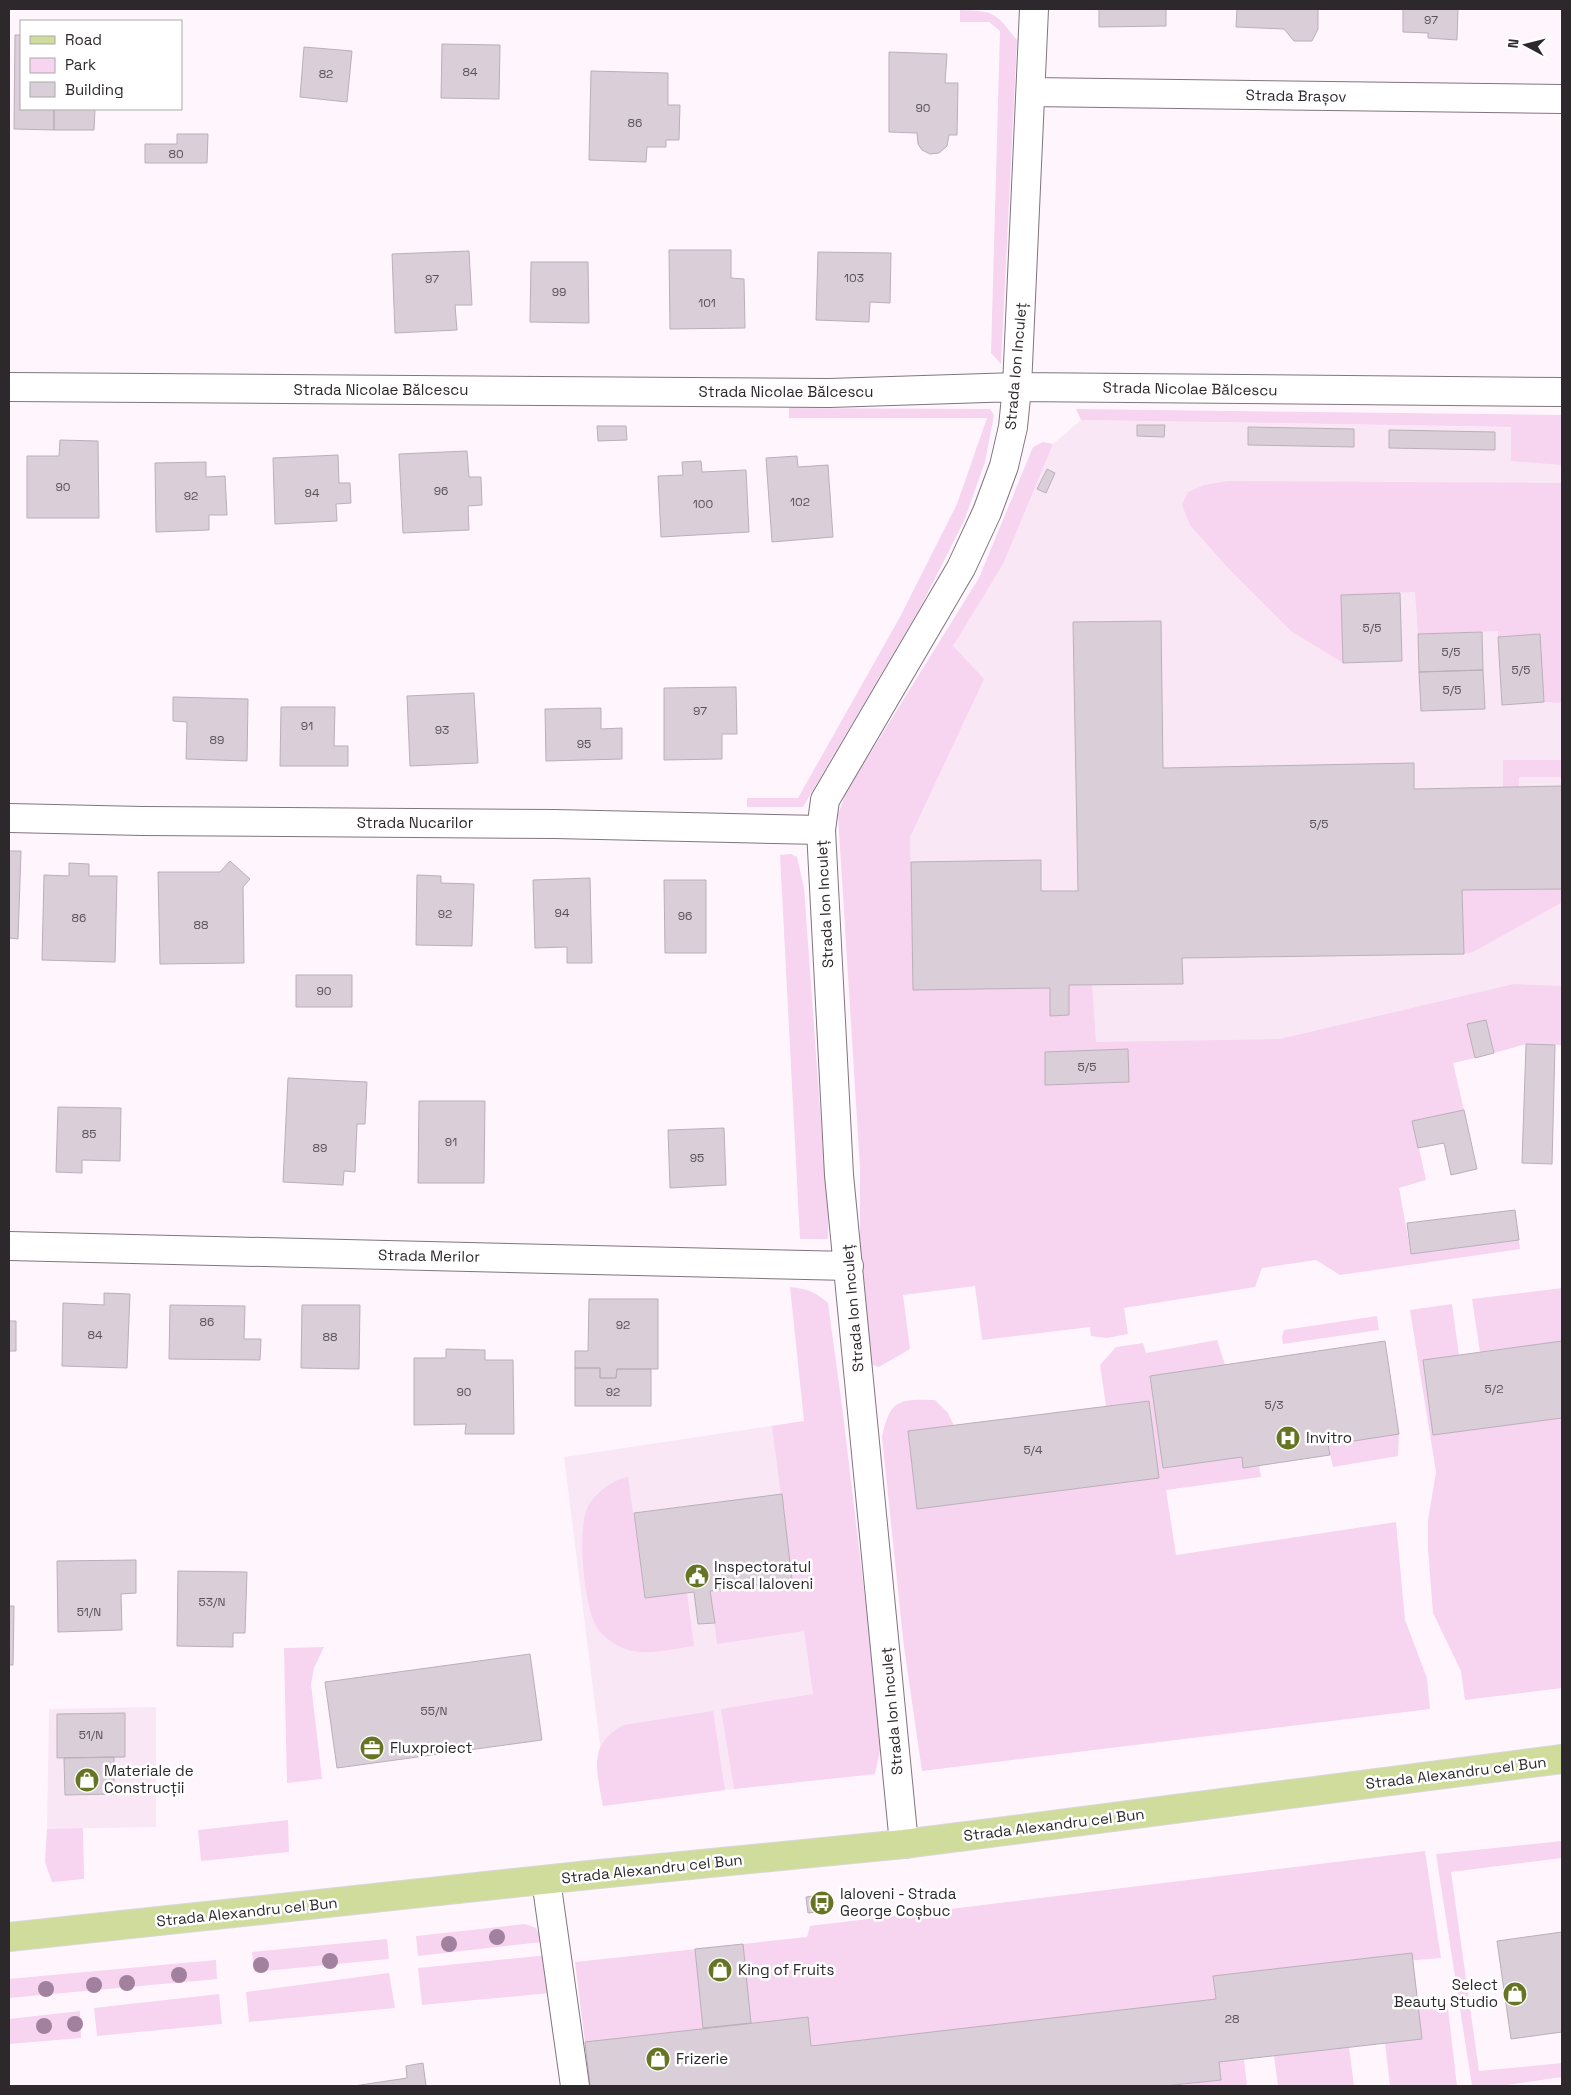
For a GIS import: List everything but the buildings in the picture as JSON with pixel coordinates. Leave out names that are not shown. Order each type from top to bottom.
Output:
[{"type":"main road","name":"Strada Alexandru cel Bun","points":[[9,1937],[904,1844],[1562,1759]]},
{"type":"street","name":"Strada Ion Inculeț","points":[[904,1844],[839,1175],[821,830],[825,800],[960,568],[988,512],[1004,466],[1013,426],[1017,387],[1034,9]]},
{"type":"street","name":"Strada Brașov","points":[[1031,92],[1562,99]]},
{"type":"street","name":"Strada Nicolae Bălcescu","points":[[9,387],[829,394],[1017,387],[1562,392]]},
{"type":"street","name":"Strada Nucarilor","points":[[9,818],[142,821],[565,824],[821,830]]},
{"type":"street","name":"Strada Merilor","points":[[9,1246],[849,1266]]},
{"type":"street","name":"Strada Alexandru cel Bun","points":[[546,1880],[575,2086]]},
{"type":"shaded area","points":[[1081,420],[1562,428],[1562,1005],[1516,1003],[886,1256],[852,813],[1002,564],[1053,444]]},
{"type":"shaded area","name":"Inspectoratul Fiscal Ialoveni","points":[[804,1421],[875,1774],[725,1790],[603,1806],[597,1771],[600,1745],[564,1457]]},
{"type":"shaded area","points":[[156,1707],[156,1827],[47,1829],[49,1709]]},
{"type":"green space","points":[[960,10],[981,11],[994,15],[1017,40],[1001,364],[991,353],[1000,31],[989,22],[960,22]]},
{"type":"green space","points":[[789,408],[990,409],[994,415],[985,462],[964,521],[921,606],[803,807],[747,807],[747,798],[798,798],[900,617],[957,504],[987,418],[789,418]]},
{"type":"green space","points":[[1076,409],[1562,415],[1562,465],[1511,461],[1511,427],[1081,420]]},
{"type":"green space","points":[[1043,442],[1053,444],[1003,564],[953,646],[984,679],[910,837],[913,990],[1050,988],[1050,1016],[1069,1015],[1069,985],[1092,985],[1096,1042],[1280,1039],[1514,984],[1562,986],[1562,1045],[1526,1044],[1494,1053],[1486,1020],[1467,1024],[1475,1058],[1453,1063],[1464,1110],[1413,1121],[1426,1180],[1399,1188],[1411,1254],[1519,1240],[1520,1249],[1340,1275],[1316,1260],[1262,1268],[1255,1287],[1124,1308],[1128,1334],[1107,1338],[1091,1336],[1090,1327],[982,1340],[975,1286],[903,1295],[910,1349],[879,1367],[873,1365],[870,1358],[860,1282],[860,1168],[838,815],[846,792],[979,578],[1033,447]]},
{"type":"green space","points":[[1228,481],[1562,483],[1562,703],[1544,702],[1540,634],[1498,637],[1498,631],[1418,634],[1415,592],[1341,595],[1343,663],[1291,631],[1228,568],[1190,525],[1182,505],[1188,492],[1204,485]]},
{"type":"green space","points":[[1503,760],[1562,760],[1562,777],[1519,777],[1519,787],[1503,787]]},
{"type":"green space","points":[[791,854],[797,857],[804,888],[828,1239],[800,1239],[780,855]]},
{"type":"green space","points":[[1562,889],[1561,903],[1473,952],[1464,954],[1462,890]]},
{"type":"green space","points":[[790,1287],[810,1291],[828,1303],[882,1741],[875,1774],[734,1789],[721,1709],[813,1694],[804,1631],[717,1644],[710,1591],[792,1580],[772,1426],[804,1421]]},
{"type":"green space","points":[[1562,1288],[1562,1341],[1480,1352],[1472,1299]]},
{"type":"green space","points":[[1452,1304],[1459,1355],[1423,1360],[1433,1435],[1562,1418],[1562,1688],[1465,1700],[1461,1671],[1433,1613],[1428,1549],[1428,1520],[1436,1472],[1410,1310]]},
{"type":"green space","points":[[1377,1316],[1379,1330],[1283,1344],[1284,1330]]},
{"type":"green space","points":[[1217,1340],[1225,1365],[1150,1376],[1163,1468],[1242,1457],[1243,1468],[1259,1465],[1261,1477],[1166,1490],[1176,1555],[1396,1522],[1405,1620],[1427,1678],[1430,1709],[922,1771],[904,1647],[882,1437],[885,1424],[893,1408],[905,1401],[935,1400],[948,1413],[954,1426],[908,1432],[917,1509],[1159,1478],[1149,1401],[1106,1406],[1100,1365],[1116,1347],[1143,1343],[1146,1353]]},
{"type":"green space","points":[[1399,1434],[1398,1456],[1333,1467],[1328,1445]]},
{"type":"green space","points":[[628,1477],[645,1598],[687,1593],[694,1646],[658,1652],[631,1651],[603,1635],[591,1614],[585,1585],[582,1552],[582,1536],[586,1511],[603,1489],[622,1478]]},
{"type":"green space","points":[[324,1647],[314,1668],[311,1684],[322,1779],[287,1783],[284,1648]]},
{"type":"green space","points":[[713,1711],[725,1790],[603,1806],[597,1760],[604,1740],[612,1732],[624,1725]]},
{"type":"green space","points":[[288,1820],[289,1852],[201,1861],[198,1830]]},
{"type":"green space","points":[[83,1828],[84,1879],[52,1882],[45,1862],[47,1829]]},
{"type":"green space","points":[[1562,1841],[1562,1858],[1451,1872],[1479,2071],[1562,2063],[1562,2077],[1500,2086],[1472,2086],[1436,1854]]},
{"type":"green space","points":[[1425,1851],[1441,1958],[1213,1977],[1216,1999],[811,2046],[807,2017],[585,2042],[575,1962],[807,1937],[810,1926]]},
{"type":"green space","points":[[525,1924],[536,1928],[542,1942],[418,1956],[416,1936]]},
{"type":"green space","points":[[387,1939],[389,1959],[254,1972],[252,1952]]},
{"type":"green space","points":[[548,1955],[550,1993],[422,2005],[418,1968]]},
{"type":"green space","points":[[216,1960],[217,1979],[9,1998],[9,1979]]},
{"type":"green space","points":[[389,1973],[395,2008],[249,2022],[246,1992]]},
{"type":"green space","points":[[219,1994],[222,2024],[97,2036],[94,2008]]},
{"type":"green space","points":[[1447,2000],[1457,2086],[1390,2086],[1385,2043],[1417,2003]]},
{"type":"green space","points":[[80,2011],[81,2038],[9,2044],[9,2019]]},
{"type":"green space","points":[[1349,2047],[1354,2086],[1278,2086],[1274,2056]]},
{"type":"green space","points":[[1244,2060],[1247,2086],[1175,2086],[1220,2080],[1219,2062]]},
{"type":"place","name":"Invitro","points":[[1288,1438]]},
{"type":"place","name":"Inspectoratul Fiscal Ialoveni","points":[[697,1576]]},
{"type":"place","name":"Fluxproiect","points":[[372,1748]]},
{"type":"place","name":"Materiale de Construcții","points":[[87,1780]]},
{"type":"place","name":"Ialoveni - Strada George Coșbuc","points":[[822,1903]]},
{"type":"place","name":"King of Fruits","points":[[720,1970]]},
{"type":"place","name":"Select Beauty Studio","points":[[1515,1994]]},
{"type":"place","name":"Frizerie","points":[[658,2059]]}]
